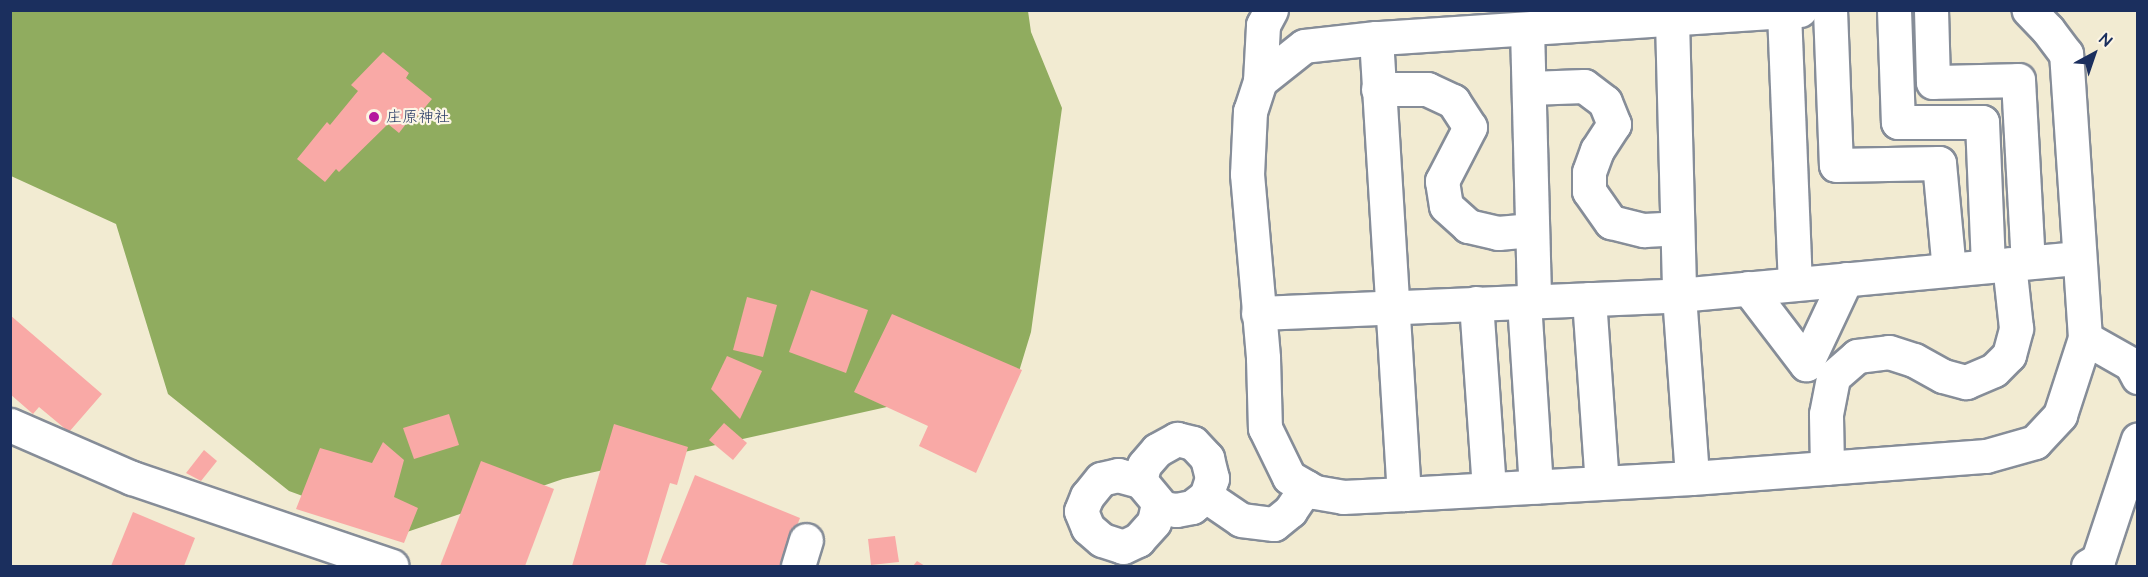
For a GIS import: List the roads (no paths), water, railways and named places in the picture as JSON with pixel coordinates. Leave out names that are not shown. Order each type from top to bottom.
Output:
[{"type":"street","points":[[1271,10],[1263,25],[1260,81],[1250,111],[1247,174],[1263,358],[1265,428],[1289,477],[1315,492],[1343,497],[1692,478],[1986,456],[2035,442],[2060,415],[2085,338],[2062,10]]},
{"type":"street","points":[[1830,10],[1836,165],[1939,163],[1949,270]]},
{"type":"street","points":[[1827,468],[1826,414],[1833,377],[1857,356],[1889,352],[1914,360],[1943,376],[1966,382],[1994,370],[2009,355],[2016,328],[2008,264],[1982,122],[1898,122],[1894,10]]},
{"type":"street","points":[[1931,10],[1933,82],[2018,80],[2008,264]]},
{"type":"street","points":[[2029,10],[2066,54]]},
{"type":"street","points":[[1260,81],[1304,46],[1376,38],[1792,11],[1795,284]]},
{"type":"street","points":[[1672,20],[1677,228],[1692,478]]},
{"type":"street","points":[[1527,29],[1532,230],[1529,301],[1536,487]]},
{"type":"street","points":[[1376,38],[1390,307],[1404,494]]},
{"type":"street","points":[[1529,88],[1584,86],[1605,102],[1614,124],[1597,150],[1589,172],[1589,191],[1611,222],[1644,230],[1677,228]]},
{"type":"street","points":[[1378,89],[1427,89],[1454,101],[1470,127],[1442,181],[1446,206],[1468,226],[1498,233],[1532,230]]},
{"type":"street","points":[[1258,313],[1680,295],[2078,258]]},
{"type":"street","points":[[1748,288],[1806,364],[1846,279]]},
{"type":"street","points":[[1589,299],[1602,483]]},
{"type":"street","points":[[1476,303],[1489,489]]},
{"type":"street","points":[[2085,338],[2131,364],[2138,377]]},
{"type":"street","points":[[10,425],[132,478],[392,567]]},
{"type":"street","points":[[1177,439],[1193,443],[1207,458],[1212,477],[1206,496],[1192,507],[1176,510],[1163,508],[1149,492],[1144,465],[1156,450],[1177,439]]},
{"type":"street","points":[[2088,567],[2098,560],[2138,439]]},
{"type":"street","points":[[1206,496],[1241,520],[1274,524],[1290,511],[1306,487]]},
{"type":"place","name":"庄原神社","points":[[374,117]]}]
